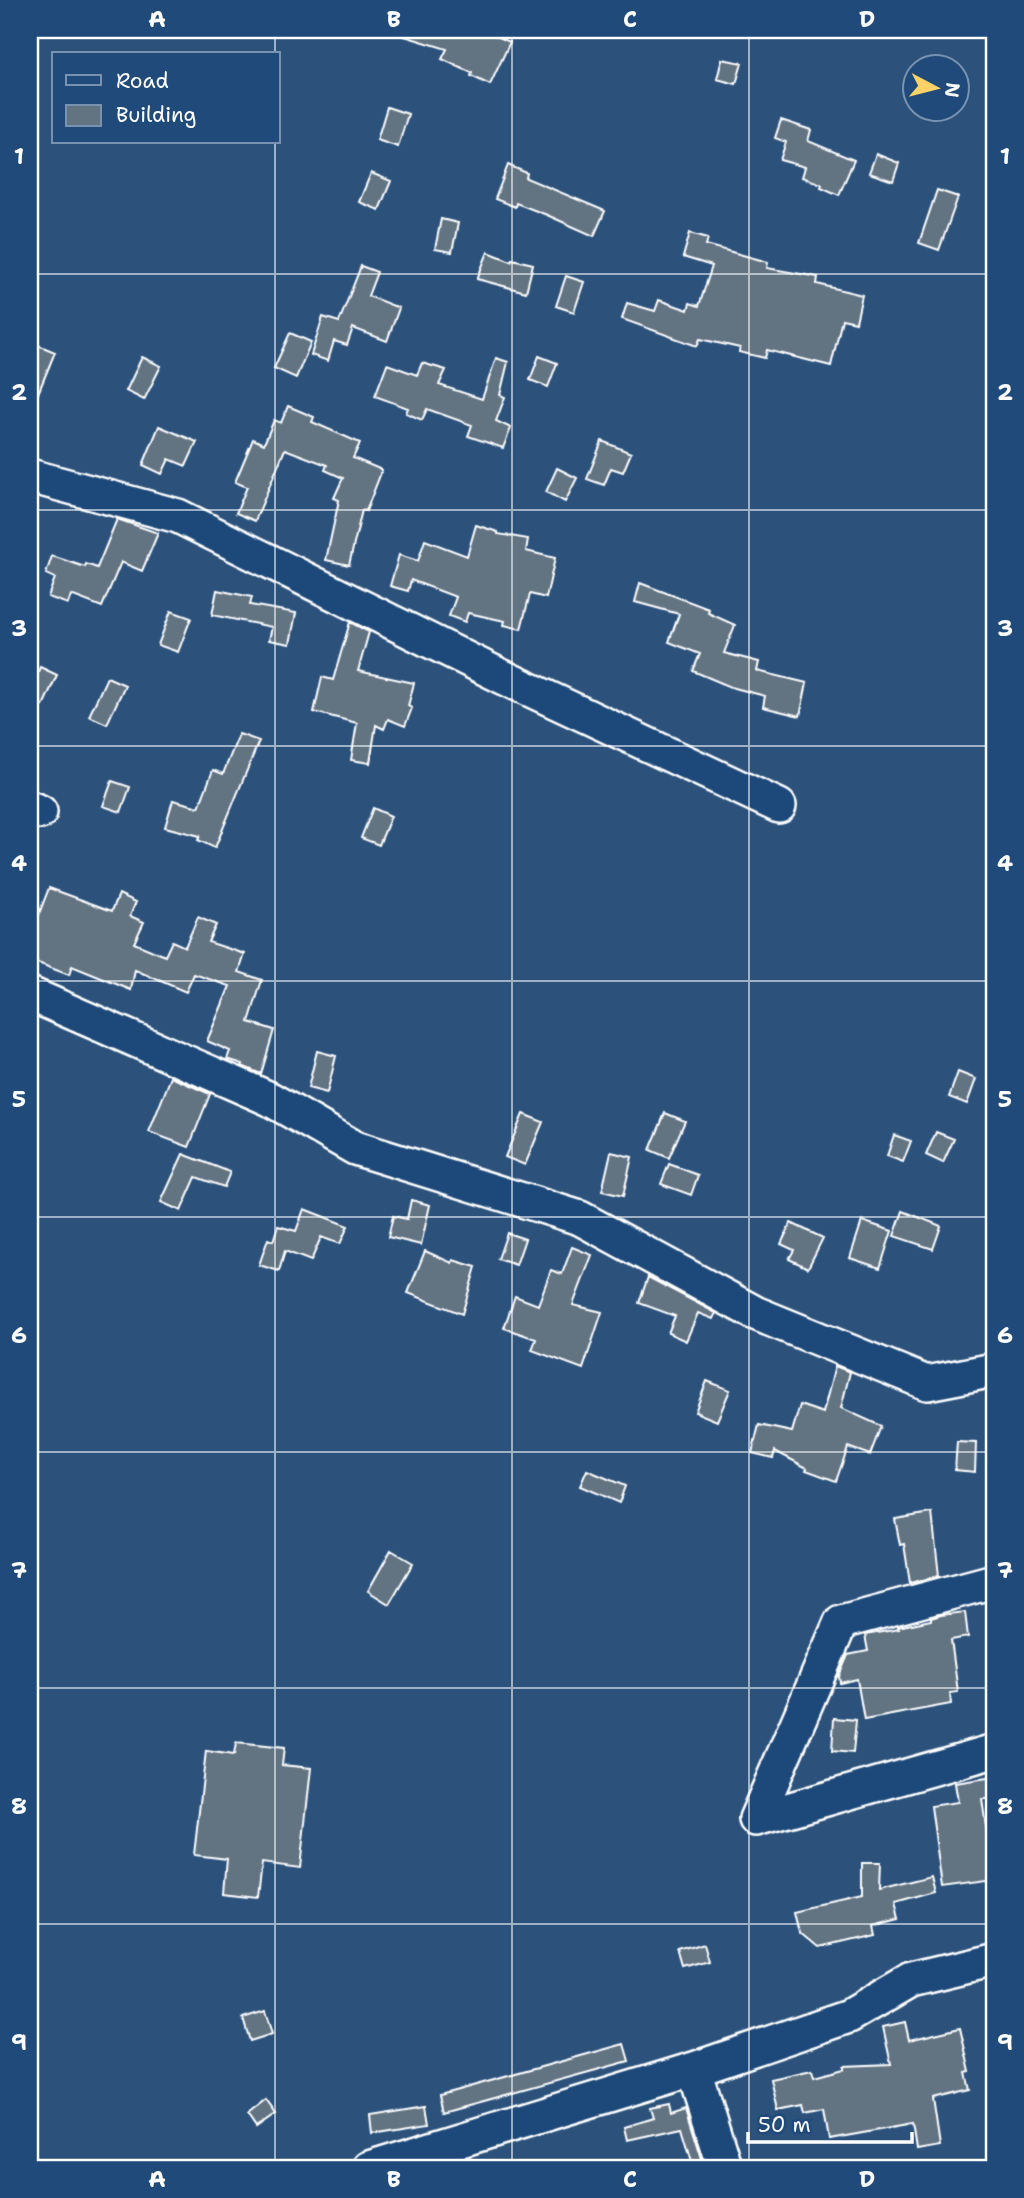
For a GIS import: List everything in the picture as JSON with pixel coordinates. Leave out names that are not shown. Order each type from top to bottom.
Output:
[{"type":"street","points":[[30,476],[178,516],[501,676],[779,806]]},
{"type":"street","points":[[30,994],[270,1099],[355,1147],[580,1218],[755,1313],[927,1383],[994,1370]]},
{"type":"street","points":[[994,1581],[841,1622],[756,1819],[994,1751]]},
{"type":"street","points":[[369,2168],[694,2069],[849,2016],[911,1980],[994,1960]]},
{"type":"street","points":[[694,2069],[725,2168]]},
{"type":"building","points":[[399,30],[483,30],[510,42],[490,85],[442,59],[447,49],[398,34]]},
{"type":"building","points":[[722,59],[742,63],[736,84],[717,79]]},
{"type":"building","points":[[387,107],[408,114],[398,147],[377,140]]},
{"type":"building","points":[[781,120],[811,130],[808,141],[854,160],[839,195],[821,187],[822,184],[802,177],[805,167],[780,160],[786,142],[775,138]]},
{"type":"building","points":[[876,154],[899,163],[893,181],[869,173]]},
{"type":"building","points":[[508,165],[527,173],[526,178],[605,211],[594,236],[516,203],[515,207],[495,199]]},
{"type":"building","points":[[371,173],[391,181],[379,210],[359,202]]},
{"type":"building","points":[[937,190],[958,197],[939,250],[919,243]]},
{"type":"building","points":[[441,219],[458,223],[452,252],[435,249]]},
{"type":"building","points":[[690,233],[708,238],[706,245],[768,262],[767,268],[818,277],[817,284],[862,295],[856,322],[842,319],[831,366],[767,350],[765,358],[739,352],[740,348],[700,339],[697,346],[622,319],[627,303],[655,311],[659,300],[688,310],[690,303],[699,306],[712,266],[683,257]]},
{"type":"building","points":[[488,252],[511,261],[512,259],[533,264],[526,292],[477,279]]},
{"type":"building","points":[[361,266],[377,272],[368,296],[399,308],[387,341],[353,328],[347,345],[334,341],[328,361],[311,355],[323,317],[339,322]]},
{"type":"building","points":[[566,276],[584,282],[574,312],[556,306]]},
{"type":"building","points":[[290,333],[311,342],[296,378],[274,368]]},
{"type":"building","points":[[38,345],[55,352],[30,413],[30,364]]},
{"type":"building","points":[[539,356],[557,363],[548,387],[530,380]]},
{"type":"building","points":[[142,357],[161,366],[144,400],[126,391]]},
{"type":"building","points":[[496,358],[508,362],[500,395],[505,397],[496,421],[511,428],[503,448],[468,436],[472,425],[427,409],[422,420],[406,413],[408,408],[375,396],[387,364],[417,375],[422,363],[446,370],[439,385],[482,399]]},
{"type":"building","points":[[288,406],[314,417],[312,422],[360,443],[353,458],[382,470],[366,511],[362,510],[349,565],[326,560],[339,500],[334,498],[343,478],[325,470],[327,465],[285,449],[255,521],[236,513],[247,487],[235,482],[253,439],[264,444],[274,420],[281,423]]},
{"type":"building","points":[[159,426],[197,442],[186,466],[169,459],[162,474],[143,465]]},
{"type":"building","points":[[602,441],[631,453],[623,472],[611,468],[604,485],[587,479]]},
{"type":"building","points":[[557,468],[577,478],[565,502],[546,492]]},
{"type":"building","points":[[117,519],[158,533],[142,571],[121,562],[102,607],[71,595],[68,604],[48,597],[55,578],[46,574],[52,556],[85,567],[86,564],[97,568]]},
{"type":"building","points":[[476,525],[498,534],[528,539],[526,551],[555,558],[546,598],[530,594],[521,629],[504,625],[505,621],[468,613],[465,622],[449,616],[456,597],[411,580],[408,591],[390,586],[399,555],[418,561],[425,540],[467,556]]},
{"type":"building","points":[[640,583],[709,609],[708,613],[735,625],[724,653],[759,662],[757,671],[807,683],[800,716],[763,707],[765,696],[731,687],[693,671],[700,654],[669,642],[679,614],[635,602]]},
{"type":"building","points":[[217,590],[252,597],[250,605],[296,613],[290,644],[269,640],[272,627],[212,615]]},
{"type":"building","points":[[171,611],[191,618],[178,652],[158,645]]},
{"type":"building","points":[[350,622],[369,632],[358,671],[414,683],[408,706],[412,708],[405,726],[388,719],[384,729],[376,725],[370,763],[351,760],[357,723],[314,712],[322,677],[333,680]]},
{"type":"building","points":[[40,667],[57,675],[43,706],[30,699],[30,691]]},
{"type":"building","points":[[107,677],[125,685],[107,724],[89,716]]},
{"type":"building","points":[[239,734],[259,741],[215,848],[198,840],[200,836],[165,827],[173,800],[199,807],[213,770],[223,774]]},
{"type":"building","points":[[112,781],[130,787],[121,812],[103,806]]},
{"type":"building","points":[[373,808],[391,816],[379,845],[361,838]]},
{"type":"building","points":[[49,888],[112,911],[119,894],[136,902],[130,916],[144,922],[134,943],[165,956],[172,941],[185,947],[198,917],[216,925],[208,942],[245,954],[239,972],[262,980],[249,1022],[274,1030],[261,1074],[227,1059],[230,1051],[207,1041],[230,986],[194,974],[186,992],[135,970],[131,990],[72,966],[69,975],[30,960],[30,937]]},
{"type":"building","points":[[317,1051],[336,1056],[327,1093],[308,1088]]},
{"type":"building","points":[[958,1072],[976,1079],[967,1104],[949,1097]]},
{"type":"building","points":[[171,1077],[210,1094],[189,1147],[149,1132]]},
{"type":"building","points":[[665,1113],[685,1121],[669,1158],[650,1150]]},
{"type":"building","points":[[523,1114],[543,1122],[525,1165],[505,1157]]},
{"type":"building","points":[[936,1132],[954,1139],[943,1163],[926,1155]]},
{"type":"building","points":[[894,1135],[911,1141],[903,1162],[887,1156]]},
{"type":"building","points":[[611,1152],[632,1157],[623,1196],[602,1191]]},
{"type":"building","points":[[183,1154],[230,1172],[224,1187],[196,1177],[181,1211],[161,1202]]},
{"type":"building","points":[[669,1164],[698,1175],[691,1195],[661,1184]]},
{"type":"building","points":[[411,1200],[430,1205],[421,1245],[388,1237],[393,1216],[407,1219]]},
{"type":"building","points":[[304,1209],[348,1226],[340,1244],[321,1237],[311,1261],[285,1251],[279,1271],[259,1265],[268,1239],[273,1241],[278,1226],[296,1231]]},
{"type":"building","points":[[903,1211],[941,1226],[933,1249],[894,1236]]},
{"type":"building","points":[[862,1221],[892,1231],[880,1268],[850,1258]]},
{"type":"building","points":[[791,1223],[823,1238],[808,1268],[789,1259],[794,1250],[781,1244]]},
{"type":"building","points":[[507,1233],[525,1239],[516,1265],[498,1259]]},
{"type":"building","points":[[572,1247],[592,1255],[573,1305],[602,1312],[583,1369],[532,1350],[536,1339],[504,1328],[515,1296],[538,1305],[551,1270],[562,1274]]},
{"type":"building","points":[[425,1251],[452,1263],[453,1260],[476,1267],[462,1314],[408,1293]]},
{"type":"building","points":[[648,1277],[716,1313],[713,1319],[698,1313],[686,1341],[668,1333],[675,1316],[639,1303]]},
{"type":"building","points":[[835,1366],[850,1372],[841,1408],[881,1426],[870,1455],[848,1447],[836,1481],[806,1470],[807,1468],[775,1451],[773,1458],[752,1453],[759,1425],[792,1432],[800,1405],[823,1413]]},
{"type":"building","points":[[707,1381],[730,1390],[717,1421],[695,1412]]},
{"type":"building","points":[[957,1442],[976,1443],[975,1472],[955,1470]]},
{"type":"building","points":[[587,1470],[625,1486],[619,1503],[580,1486]]},
{"type":"building","points":[[932,1513],[939,1576],[910,1583],[904,1544],[900,1545],[895,1519]]},
{"type":"building","points":[[391,1550],[413,1563],[389,1604],[368,1591]]},
{"type":"building","points":[[965,1612],[968,1637],[951,1640],[958,1692],[950,1693],[951,1704],[864,1720],[857,1679],[840,1683],[839,1676],[848,1655],[868,1651],[865,1635],[899,1629],[898,1627],[931,1620],[941,1615]]},
{"type":"building","points":[[834,1718],[856,1720],[853,1753],[832,1751]]},
{"type":"building","points":[[236,1743],[284,1748],[282,1765],[311,1768],[300,1868],[262,1863],[258,1897],[224,1893],[227,1859],[194,1855],[206,1751],[234,1755]]},
{"type":"building","points":[[994,1777],[994,1799],[982,1799],[990,1855],[994,1855],[994,1880],[942,1887],[931,1806],[958,1802],[955,1783]]},
{"type":"building","points":[[862,1863],[880,1863],[879,1890],[932,1877],[936,1893],[896,1904],[900,1919],[873,1926],[875,1935],[820,1948],[802,1933],[797,1912],[862,1897]]},
{"type":"building","points":[[705,1944],[710,1962],[685,1969],[680,1952]]},
{"type":"building","points":[[265,2011],[272,2034],[250,2041],[243,2018]]},
{"type":"building","points":[[905,2022],[909,2040],[960,2028],[970,2072],[966,2073],[970,2090],[933,2099],[940,2146],[917,2150],[913,2124],[829,2139],[824,2109],[805,2113],[803,2105],[778,2110],[771,2079],[812,2070],[814,2077],[844,2069],[844,2066],[891,2064],[883,2027]]},
{"type":"building","points":[[624,2044],[629,2061],[444,2112],[440,2095]]},
{"type":"building","points":[[266,2100],[276,2114],[256,2128],[247,2115]]},
{"type":"building","points":[[669,2104],[671,2113],[686,2108],[705,2168],[694,2168],[682,2128],[627,2140],[624,2127],[653,2118],[650,2108]]},
{"type":"building","points":[[426,2106],[429,2124],[372,2133],[370,2115]]}]
